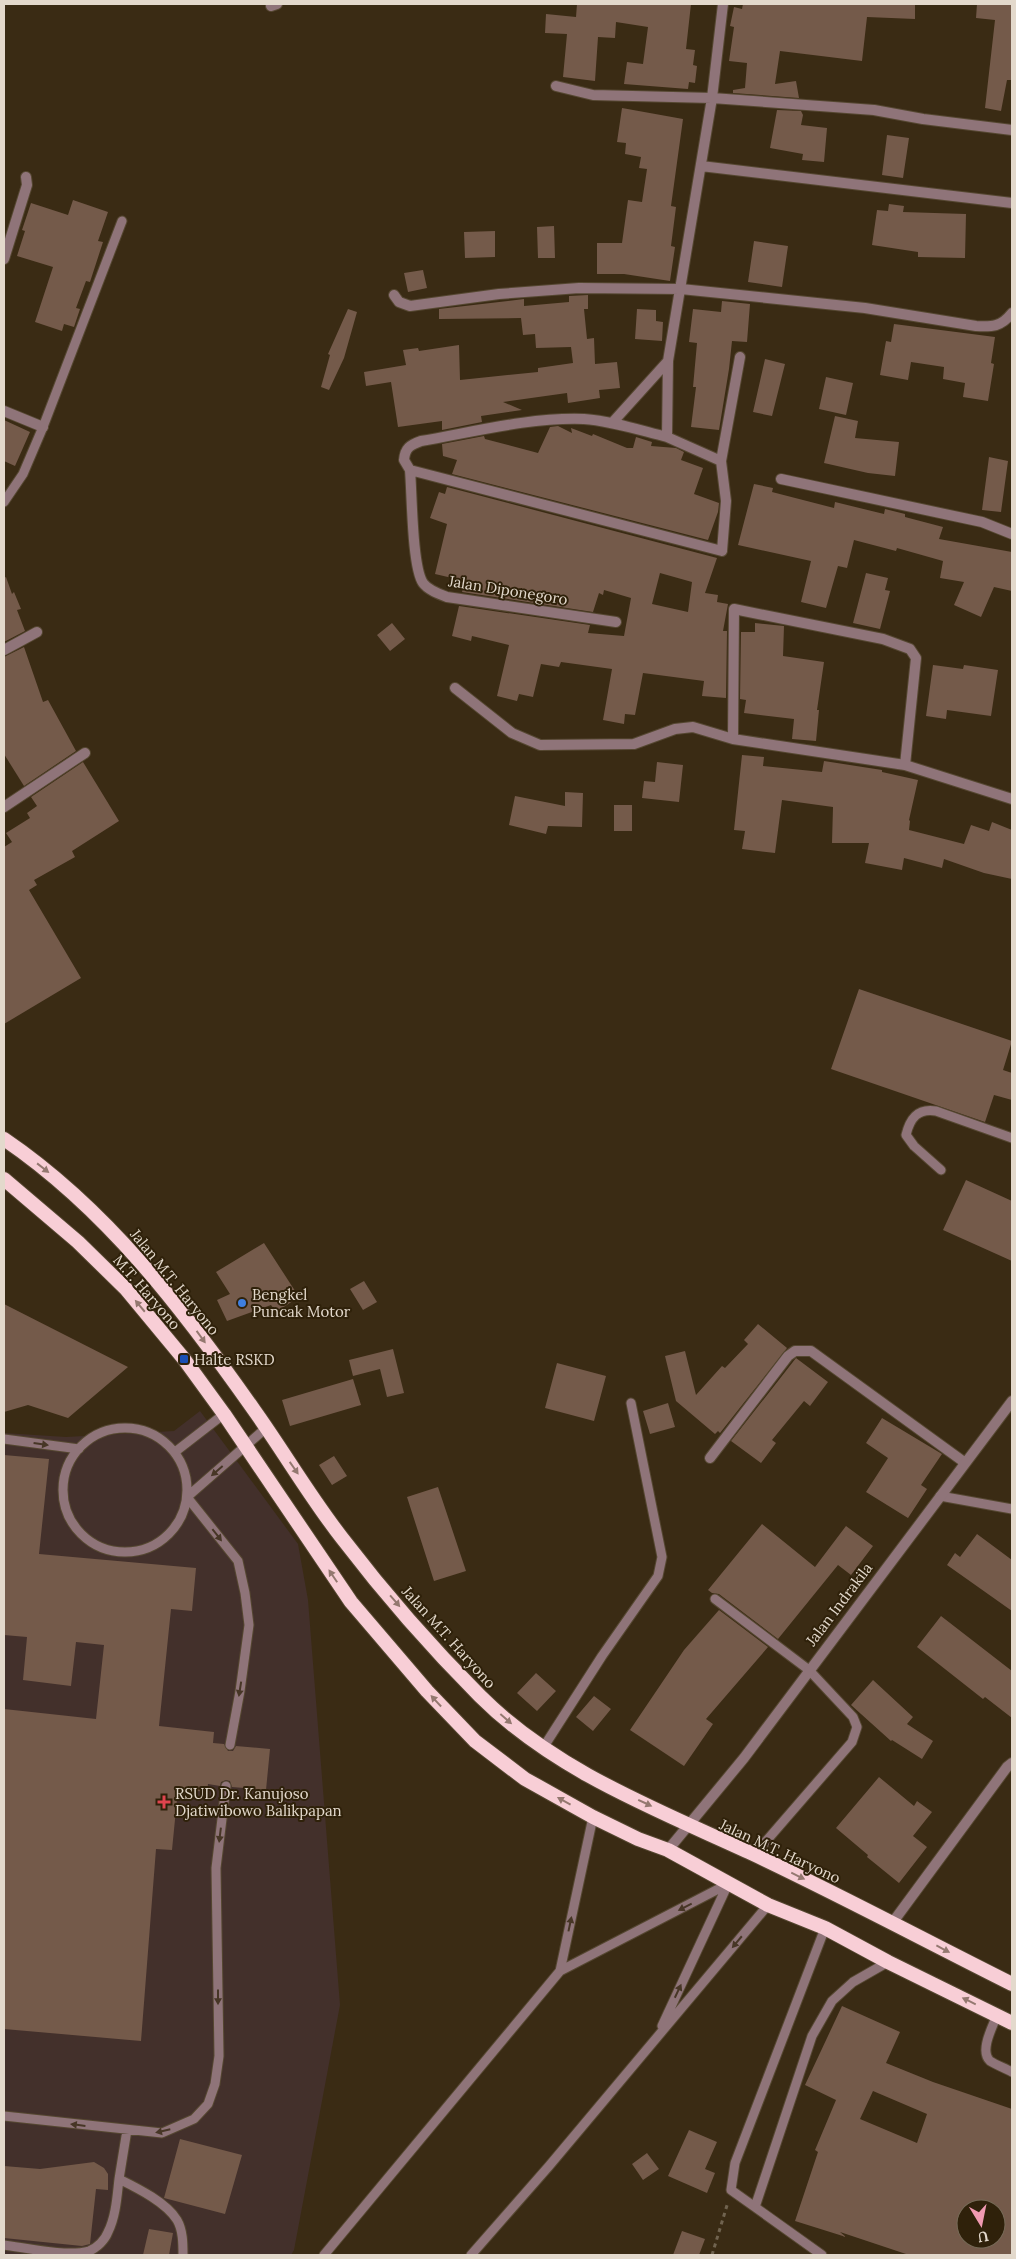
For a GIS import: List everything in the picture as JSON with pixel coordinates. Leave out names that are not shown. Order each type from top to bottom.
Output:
[{"type":"highway","name":"Jalan M.T. Haryono","points":[[4,1139],[67,1188],[101,1219],[144,1264],[188,1320],[266,1428],[341,1537],[424,1636],[480,1696],[510,1723],[544,1748],[605,1784],[893,1922],[1012,1984]]},
{"type":"highway","name":"M.T. Haryono","points":[[4,1179],[78,1242],[126,1289],[184,1359],[246,1445]]},
{"type":"highway","points":[[246,1445],[351,1602],[384,1642],[475,1741],[525,1779],[593,1817],[638,1839],[668,1850],[768,1905],[824,1928],[888,1962],[1012,2022]]},
{"type":"street","points":[[666,437],[668,361],[712,98],[723,4]]},
{"type":"street","points":[[556,86],[593,95],[712,98],[874,110],[923,119],[1012,130]]},
{"type":"street","points":[[701,166],[1012,203]]},
{"type":"street","points":[[4,259],[26,185],[26,177]]},
{"type":"street","points":[[394,295],[399,302],[410,306],[481,296],[579,288],[681,289],[866,308],[976,326],[994,327],[1004,323],[1012,313]]},
{"type":"street","points":[[410,470],[722,551],[726,500],[721,461],[740,357]]},
{"type":"street","points":[[668,361],[612,423],[666,437],[721,461]]},
{"type":"street","points":[[4,411],[43,427]]},
{"type":"street","name":"Jalan Diponegoro","points":[[612,423],[565,419],[496,428],[421,441],[410,445],[404,453],[404,460],[410,470],[416,558],[423,584],[447,597],[616,622]]},
{"type":"street","points":[[781,480],[982,522],[1012,534]]},
{"type":"street","points":[[733,739],[734,609],[884,639],[910,648],[916,658],[905,765]]},
{"type":"street","points":[[4,650],[37,632]]},
{"type":"street","points":[[455,688],[512,733],[540,746],[634,744],[674,729],[693,727],[733,739],[905,765],[1012,800]]},
{"type":"street","points":[[4,807],[85,753]]},
{"type":"street","points":[[710,1458],[788,1356],[802,1350],[811,1351],[964,1462]]},
{"type":"street","name":"Jalan Indrakila","points":[[668,1850],[744,1758],[964,1462],[1012,1401]]},
{"type":"street","points":[[893,1922],[1007,1767],[1012,1763]]},
{"type":"lane","points":[[4,502],[22,474],[43,427],[122,221]]},
{"type":"lane","points":[[941,1170],[914,1146],[906,1135],[913,1116],[928,1110],[936,1111],[1012,1138]]},
{"type":"lane","points":[[544,1748],[602,1656],[658,1576],[662,1556],[631,1403]]},
{"type":"lane","points":[[175,1452],[224,1414]]},
{"type":"lane","points":[[128,1428],[145,1431],[162,1439],[175,1452],[185,1473],[187,1497],[182,1516],[171,1532],[156,1544],[138,1551],[119,1552],[100,1546],[84,1536],[71,1521],[64,1503],[63,1484],[68,1465],[79,1449],[93,1437],[109,1430],[128,1428]]},
{"type":"lane","points":[[187,1497],[266,1428]]},
{"type":"lane","points":[[4,1438],[79,1449]]},
{"type":"lane","points":[[940,1496],[1012,1510]]},
{"type":"lane","points":[[187,1497],[238,1561],[245,1593],[249,1625],[230,1745]]},
{"type":"lane","points":[[715,1599],[809,1670],[857,1723],[857,1732],[852,1742],[754,1855]]},
{"type":"lane","points":[[4,2116],[162,2133],[194,2119],[208,2104],[215,2084],[220,2056],[216,1868],[226,1786]]},
{"type":"lane","points":[[560,1972],[593,1817]]},
{"type":"lane","points":[[324,2255],[560,1972],[728,1884]]},
{"type":"lane","points":[[658,2035],[728,1884]]},
{"type":"lane","points":[[471,2255],[549,2166],[768,1905]]},
{"type":"lane","points":[[822,2255],[731,2190],[735,2163],[824,1928]]},
{"type":"lane","points":[[755,2207],[812,2036],[832,2001],[853,1982],[888,1962]]},
{"type":"lane","points":[[997,2015],[986,2045],[986,2055],[990,2061],[1012,2072]]},
{"type":"lane","points":[[4,2245],[69,2254],[96,2248],[108,2232],[116,2205],[127,2130]]},
{"type":"lane","points":[[119,2179],[144,2192],[177,2220],[183,2241],[183,2255]]},
{"type":"path","points":[[712,2255],[731,2190]]},
{"type":"shaded area","name":"RSUD Dr. Kanujoso Djatiwibowo Balikpapan","points":[[200,1411],[298,1544],[308,1600],[340,2005],[294,2250],[291,2255],[4,2255],[4,1433],[66,1437],[174,1431]]},
{"type":"building","points":[[577,4],[691,4],[686,49],[695,50],[693,65],[697,66],[695,83],[689,82],[688,89],[624,84],[627,62],[643,64],[648,27],[616,22],[615,38],[598,37],[595,81],[563,77],[567,34],[545,33],[546,14],[576,17]]},
{"type":"building","points":[[743,4],[915,4],[915,19],[867,17],[862,61],[780,51],[775,84],[796,81],[799,98],[733,93],[733,90],[745,88],[747,63],[729,61],[734,27],[730,26],[734,7],[742,9]]},
{"type":"building","points":[[977,4],[1012,4],[1012,80],[1007,80],[1001,111],[985,108],[995,20],[976,18]]},
{"type":"building","points":[[622,108],[683,119],[671,206],[676,207],[671,246],[675,247],[670,281],[624,274],[597,274],[597,243],[622,243],[628,200],[642,202],[647,169],[639,168],[641,157],[625,154],[626,143],[617,142]]},
{"type":"building","points":[[777,110],[801,111],[803,115],[801,125],[827,128],[824,162],[802,160],[803,154],[770,148]]},
{"type":"building","points":[[887,135],[909,138],[903,178],[882,175]]},
{"type":"building","points":[[73,200],[108,212],[98,241],[103,242],[90,282],[86,281],[76,308],[80,309],[74,327],[64,324],[62,331],[35,322],[53,267],[17,256],[25,231],[22,230],[31,203],[68,215]]},
{"type":"building","points":[[889,204],[904,206],[903,212],[966,214],[965,258],[918,257],[918,252],[872,245],[877,210],[888,211]]},
{"type":"building","points":[[554,226],[555,258],[538,258],[537,227]]},
{"type":"building","points":[[495,231],[495,257],[465,258],[464,232]]},
{"type":"building","points":[[754,241],[788,246],[782,287],[748,282]]},
{"type":"building","points":[[423,270],[427,288],[408,292],[404,273]]},
{"type":"building","points":[[588,295],[588,309],[584,309],[587,339],[594,338],[595,364],[617,362],[620,388],[599,390],[600,398],[568,403],[567,393],[503,402],[522,410],[481,416],[482,422],[442,430],[442,421],[398,427],[391,382],[366,386],[364,372],[406,365],[403,350],[418,348],[419,351],[459,345],[460,380],[538,372],[538,368],[573,363],[571,347],[536,348],[535,334],[523,335],[521,318],[439,319],[439,309],[524,299],[524,306],[569,302],[569,296]]},
{"type":"building","points":[[722,301],[750,304],[747,342],[732,341],[719,430],[691,427],[696,387],[693,387],[697,343],[689,342],[693,309],[721,312]]},
{"type":"building","points":[[348,309],[357,312],[344,358],[329,390],[321,387],[330,355],[328,354]]},
{"type":"building","points":[[637,309],[656,310],[656,321],[663,322],[662,341],[635,339]]},
{"type":"building","points":[[894,324],[995,337],[991,363],[994,364],[988,401],[963,397],[965,383],[943,379],[944,367],[911,362],[908,380],[880,375],[886,341],[891,342]]},
{"type":"building","points":[[765,359],[785,364],[772,416],[753,412]]},
{"type":"building","points":[[826,377],[853,383],[846,415],[819,409]]},
{"type":"building","points":[[835,416],[858,421],[855,438],[899,442],[895,476],[868,473],[824,463]]},
{"type":"building","points":[[4,420],[30,432],[15,466],[4,461]]},
{"type":"building","points":[[558,426],[572,433],[571,428],[592,436],[593,434],[627,448],[633,448],[636,437],[652,442],[651,446],[676,448],[684,452],[681,460],[703,468],[694,494],[719,503],[718,512],[708,540],[452,474],[457,460],[443,456],[442,444],[484,436],[485,439],[538,453],[550,427]]},
{"type":"building","points":[[989,457],[1008,461],[1001,512],[982,510]]},
{"type":"building","points":[[754,484],[773,488],[772,492],[834,508],[835,502],[884,514],[885,509],[905,514],[905,517],[943,527],[939,539],[1012,552],[1012,591],[994,587],[981,617],[954,605],[964,582],[940,578],[943,561],[897,548],[896,551],[854,540],[847,568],[838,566],[826,608],[801,602],[811,561],[738,545]]},
{"type":"building","points":[[447,487],[717,558],[705,593],[718,595],[717,602],[728,604],[723,631],[727,631],[726,698],[702,696],[704,681],[643,673],[635,715],[625,714],[624,724],[603,720],[612,669],[561,662],[559,667],[541,664],[533,697],[519,694],[517,701],[497,696],[509,645],[472,636],[471,641],[452,636],[459,606],[590,625],[588,633],[624,636],[631,598],[604,590],[603,595],[599,593],[593,612],[462,592],[465,581],[435,574],[447,524],[430,518],[439,492],[445,494]],"holes":[[[660,573],[692,582],[688,612],[652,604]]]},
{"type":"building","points":[[866,573],[888,578],[885,590],[890,591],[880,629],[853,623]]},
{"type":"building","points":[[6,577],[12,594],[14,592],[21,609],[17,610],[25,631],[4,642],[4,578]]},
{"type":"building","points":[[392,623],[405,639],[390,651],[377,635]]},
{"type":"building","points":[[755,623],[784,626],[783,656],[824,662],[817,710],[819,710],[816,741],[792,739],[794,719],[744,713],[746,700],[740,699],[741,632],[755,632]]},
{"type":"building","points":[[24,647],[43,702],[48,700],[76,751],[24,786],[4,754],[4,657]]},
{"type":"building","points":[[933,665],[963,669],[964,665],[998,670],[991,716],[947,710],[946,719],[926,716]]},
{"type":"building","points":[[742,755],[764,757],[763,766],[822,772],[824,761],[882,770],[882,772],[918,780],[909,820],[909,830],[964,844],[971,825],[989,831],[992,822],[1012,830],[1012,879],[984,873],[944,859],[942,868],[904,858],[902,870],[865,863],[869,843],[832,843],[833,807],[782,800],[775,853],[742,849],[745,831],[734,830]]},
{"type":"building","points":[[83,762],[119,821],[72,851],[75,857],[34,880],[37,885],[29,890],[81,978],[4,1024],[4,847],[12,842],[6,833],[30,818],[27,813],[37,806],[31,797]]},
{"type":"building","points":[[657,762],[683,765],[679,802],[642,798],[644,781],[655,782]]},
{"type":"building","points":[[565,792],[583,793],[582,827],[548,826],[546,834],[509,825],[515,796],[565,806]]},
{"type":"building","points":[[614,805],[632,805],[632,831],[614,831]]},
{"type":"building","points":[[859,989],[1012,1041],[1003,1070],[1012,1073],[1012,1100],[994,1095],[985,1122],[831,1069]]},
{"type":"building","points":[[966,1180],[1012,1201],[1012,1261],[943,1230]]},
{"type":"building","points":[[264,1243],[299,1297],[276,1312],[271,1305],[227,1321],[217,1300],[230,1294],[216,1272]]},
{"type":"building","points":[[364,1281],[377,1302],[363,1310],[350,1289]]},
{"type":"building","points":[[4,1304],[128,1367],[68,1418],[28,1405],[4,1412]]},
{"type":"building","points":[[758,1324],[787,1348],[720,1433],[718,1431],[715,1434],[676,1401],[665,1356],[685,1351],[696,1395],[722,1366],[725,1368],[748,1344],[744,1340]]},
{"type":"building","points":[[393,1349],[404,1393],[387,1397],[380,1369],[353,1376],[349,1360]]},
{"type":"building","points":[[796,1358],[828,1382],[810,1406],[804,1401],[772,1440],[776,1443],[761,1463],[731,1441]]},
{"type":"building","points":[[557,1363],[606,1376],[594,1421],[545,1408]]},
{"type":"building","points":[[353,1379],[361,1405],[290,1426],[282,1400]]},
{"type":"building","points":[[668,1403],[675,1427],[650,1434],[643,1411]]},
{"type":"building","points":[[882,1418],[942,1454],[921,1485],[927,1489],[908,1518],[866,1492],[888,1458],[866,1443]]},
{"type":"building","points":[[4,1455],[49,1459],[39,1554],[196,1568],[192,1611],[171,1609],[159,1726],[214,1732],[213,1743],[224,1744],[228,1751],[233,1751],[236,1746],[270,1749],[266,1790],[232,1787],[230,1781],[226,1780],[221,1782],[220,1786],[208,1784],[207,1792],[178,1789],[172,1850],[156,1849],[141,2041],[4,2029],[4,1709],[96,1719],[104,1645],[76,1642],[71,1686],[23,1680],[27,1637],[4,1635]]},
{"type":"building","points":[[334,1456],[347,1476],[332,1485],[319,1465]]},
{"type":"building","points":[[438,1487],[466,1571],[434,1581],[407,1497]]},
{"type":"building","points":[[762,1524],[815,1567],[846,1526],[873,1546],[851,1575],[838,1565],[778,1639],[719,1594],[708,1590]]},
{"type":"building","points":[[977,1534],[1012,1560],[1012,1611],[947,1565],[955,1553],[960,1557]]},
{"type":"building","points":[[719,1610],[768,1647],[706,1719],[713,1724],[684,1766],[630,1730],[684,1650]]},
{"type":"building","points":[[941,1616],[1012,1671],[1012,1718],[985,1697],[983,1699],[917,1647]]},
{"type":"building","points":[[536,1673],[556,1691],[537,1711],[517,1693]]},
{"type":"building","points":[[873,1680],[913,1717],[907,1724],[933,1741],[922,1759],[891,1741],[851,1705]]},
{"type":"building","points":[[594,1696],[611,1709],[593,1731],[576,1717]]},
{"type":"building","points":[[879,1777],[914,1806],[917,1801],[932,1812],[913,1836],[927,1847],[899,1883],[836,1828]]},
{"type":"building","points":[[842,2006],[900,2032],[886,2063],[933,2082],[1012,2109],[1012,2255],[909,2255],[840,2232],[846,2237],[795,2221],[818,2152],[815,2150],[836,2100],[805,2085]],"holes":[[[873,2091],[927,2114],[917,2143],[860,2119]]]},
{"type":"building","points":[[689,2130],[717,2142],[705,2169],[715,2173],[707,2193],[668,2176]]},
{"type":"building","points":[[180,2139],[242,2155],[225,2214],[164,2198]]},
{"type":"building","points":[[647,2153],[659,2169],[643,2180],[632,2164]]},
{"type":"building","points":[[94,2162],[104,2168],[108,2174],[108,2190],[96,2189],[90,2244],[82,2246],[4,2238],[4,2166],[40,2169]]},
{"type":"building","points":[[149,2229],[173,2233],[169,2255],[143,2255]]},
{"type":"building","points":[[682,2231],[705,2239],[699,2255],[673,2255]]},
{"type":"place","name":"Bengkel Puncak Motor","points":[[242,1303]]},
{"type":"place","name":"Halte RSKD","points":[[184,1359]]},
{"type":"place","name":"RSUD Dr. Kanujoso Djatiwibowo Balikpapan","points":[[164,1802]]}]
